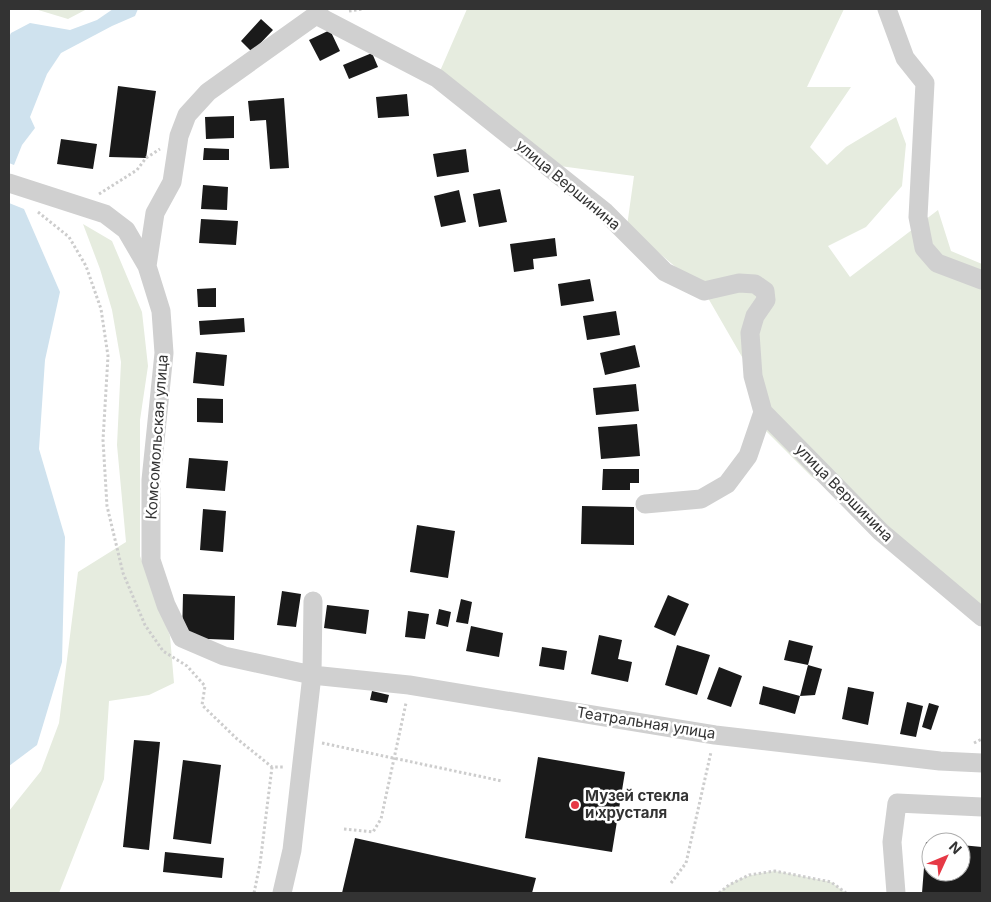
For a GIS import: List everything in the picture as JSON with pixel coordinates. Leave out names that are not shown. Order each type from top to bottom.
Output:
[{"type":"street","points":[[887,9],[905,58],[925,83],[918,217],[924,248],[937,263],[982,280]]},
{"type":"street","points":[[147,266],[155,213],[172,182],[179,136],[187,115],[208,92],[317,12]]},
{"type":"street","name":"улица Вершинина","points":[[317,12],[437,78],[605,212],[665,272],[704,292],[739,283],[755,284],[765,291],[766,300],[755,316],[750,333],[753,376],[763,412],[881,532],[982,617]]},
{"type":"street","points":[[14,184],[105,214],[126,230],[147,266]]},
{"type":"street","points":[[126,230],[155,213]]},
{"type":"street","name":"Комсомольская улица","points":[[147,266],[161,311],[164,353],[151,480],[151,560],[166,605],[182,638],[224,656],[312,675]]},
{"type":"street","points":[[645,504],[701,499],[727,484],[748,456],[763,412]]},
{"type":"street","points":[[282,893],[292,850],[312,675],[313,601]]},
{"type":"street","name":"Театральная улица","points":[[312,675],[409,685],[715,735],[940,761],[982,763]]},
{"type":"street","points":[[896,893],[892,842],[897,803],[982,807]]},
{"type":"path","points":[[79,205],[137,170],[146,158],[179,136]]},
{"type":"path","points":[[344,829],[373,832],[381,819],[409,685]]},
{"type":"path","points":[[671,883],[686,863],[715,735]]},
{"type":"path","points":[[304,739],[502,781]]},
{"type":"path","points":[[254,893],[260,864],[272,767]]},
{"type":"path","points":[[719,893],[749,874],[775,871],[831,882],[846,893]]},
{"type":"shaded area","points":[[35,9],[87,9],[68,19]]},
{"type":"shaded area","points":[[467,9],[844,9],[807,87],[851,87],[810,147],[827,165],[846,147],[896,117],[906,144],[902,186],[866,227],[828,246],[850,277],[938,210],[951,251],[982,264],[982,622],[889,527],[812,477],[761,426],[764,395],[704,291],[627,226],[634,176],[545,164],[437,78]]},
{"type":"shaded area","points":[[83,224],[112,241],[142,312],[148,366],[140,420],[140,556],[170,636],[174,683],[149,695],[109,701],[104,779],[59,893],[9,893],[9,811],[41,771],[59,723],[78,572],[126,542],[117,445],[121,362],[112,310],[100,269]]},
{"type":"shaded area","points":[[775,871],[831,882],[846,893],[719,893],[732,883],[745,877]]},
{"type":"water","points":[[113,9],[138,9],[135,16],[61,53],[47,74],[30,117],[35,128],[22,145],[14,165],[9,163],[9,37],[11,33],[30,23],[70,30],[97,20]]},
{"type":"water","points":[[9,203],[24,209],[60,292],[45,360],[39,449],[65,537],[62,662],[37,745],[9,766]]},
{"type":"building","points":[[261,19],[273,30],[252,52],[241,41]]},
{"type":"building","points":[[330,30],[340,51],[320,61],[309,40]]},
{"type":"building","points":[[372,53],[378,67],[349,79],[343,65]]},
{"type":"building","points":[[118,86],[156,91],[146,158],[109,157]]},
{"type":"building","points":[[407,94],[409,116],[378,118],[376,97]]},
{"type":"building","points":[[284,98],[289,168],[270,169],[266,120],[250,121],[248,101]]},
{"type":"building","points":[[234,116],[234,138],[206,139],[205,117]]},
{"type":"building","points":[[61,139],[97,144],[93,169],[57,164]]},
{"type":"building","points":[[204,148],[229,149],[229,160],[203,160]]},
{"type":"building","points":[[466,149],[469,172],[437,177],[433,154]]},
{"type":"building","points":[[203,185],[228,187],[227,210],[201,209]]},
{"type":"building","points":[[500,189],[507,222],[479,227],[473,194]]},
{"type":"building","points":[[459,190],[466,222],[441,227],[434,196]]},
{"type":"building","points":[[201,219],[238,221],[236,245],[199,243]]},
{"type":"building","points":[[555,238],[557,256],[533,259],[534,269],[514,272],[510,244]]},
{"type":"building","points":[[590,279],[594,301],[561,306],[558,284]]},
{"type":"building","points":[[216,288],[216,307],[198,307],[197,289]]},
{"type":"building","points":[[616,311],[620,335],[587,340],[583,316]]},
{"type":"building","points":[[244,318],[245,332],[200,335],[199,321]]},
{"type":"building","points":[[635,345],[640,367],[605,375],[600,353]]},
{"type":"building","points":[[196,352],[227,355],[224,386],[193,383]]},
{"type":"building","points":[[636,384],[639,411],[596,415],[593,388]]},
{"type":"building","points":[[197,398],[223,399],[223,423],[197,422]]},
{"type":"building","points":[[637,424],[640,456],[601,459],[598,427]]},
{"type":"building","points":[[189,458],[228,461],[225,491],[186,488]]},
{"type":"building","points":[[603,469],[639,469],[639,483],[630,483],[630,490],[602,490]]},
{"type":"building","points":[[582,506],[634,507],[634,545],[581,544]]},
{"type":"building","points":[[203,509],[226,511],[223,552],[200,550]]},
{"type":"building","points":[[417,525],[455,531],[448,578],[410,572]]},
{"type":"building","points":[[282,591],[301,594],[296,627],[277,625]]},
{"type":"building","points":[[183,594],[235,596],[234,640],[182,638]]},
{"type":"building","points":[[668,595],[689,604],[675,636],[654,627]]},
{"type":"building","points":[[461,599],[472,602],[468,624],[456,622]]},
{"type":"building","points":[[327,605],[369,610],[366,634],[324,628]]},
{"type":"building","points":[[439,609],[451,612],[448,627],[436,624]]},
{"type":"building","points":[[408,611],[429,614],[425,639],[405,637]]},
{"type":"building","points":[[471,626],[503,633],[499,657],[466,651]]},
{"type":"building","points":[[599,635],[622,640],[618,659],[632,662],[628,682],[591,674]]},
{"type":"building","points":[[789,640],[813,646],[808,665],[784,660]]},
{"type":"building","points":[[677,645],[710,655],[697,695],[665,685]]},
{"type":"building","points":[[542,647],[567,651],[564,670],[539,666]]},
{"type":"building","points":[[808,665],[822,669],[815,695],[800,696]]},
{"type":"building","points":[[719,667],[742,676],[731,707],[707,699]]},
{"type":"building","points":[[763,686],[800,696],[795,714],[759,704]]},
{"type":"building","points":[[848,687],[874,692],[868,725],[842,719]]},
{"type":"building","points":[[372,691],[389,695],[387,703],[370,700]]},
{"type":"building","points":[[907,702],[923,706],[916,737],[900,734]]},
{"type":"building","points":[[929,703],[939,706],[931,730],[922,727]]},
{"type":"building","points":[[134,740],[160,742],[149,850],[123,847]]},
{"type":"building","name":"Музей стекла и хрусталя","points":[[538,757],[625,772],[612,852],[525,838]]},
{"type":"building","points":[[183,760],[221,765],[211,844],[173,839]]},
{"type":"building","points":[[355,838],[536,878],[532,893],[342,893]]},
{"type":"building","points":[[971,846],[982,847],[982,893],[922,893],[923,882],[971,882]]},
{"type":"building","points":[[165,852],[224,858],[222,878],[163,872]]},
{"type":"place","name":"Музей стекла и хрусталя","points":[[575,805]]}]
